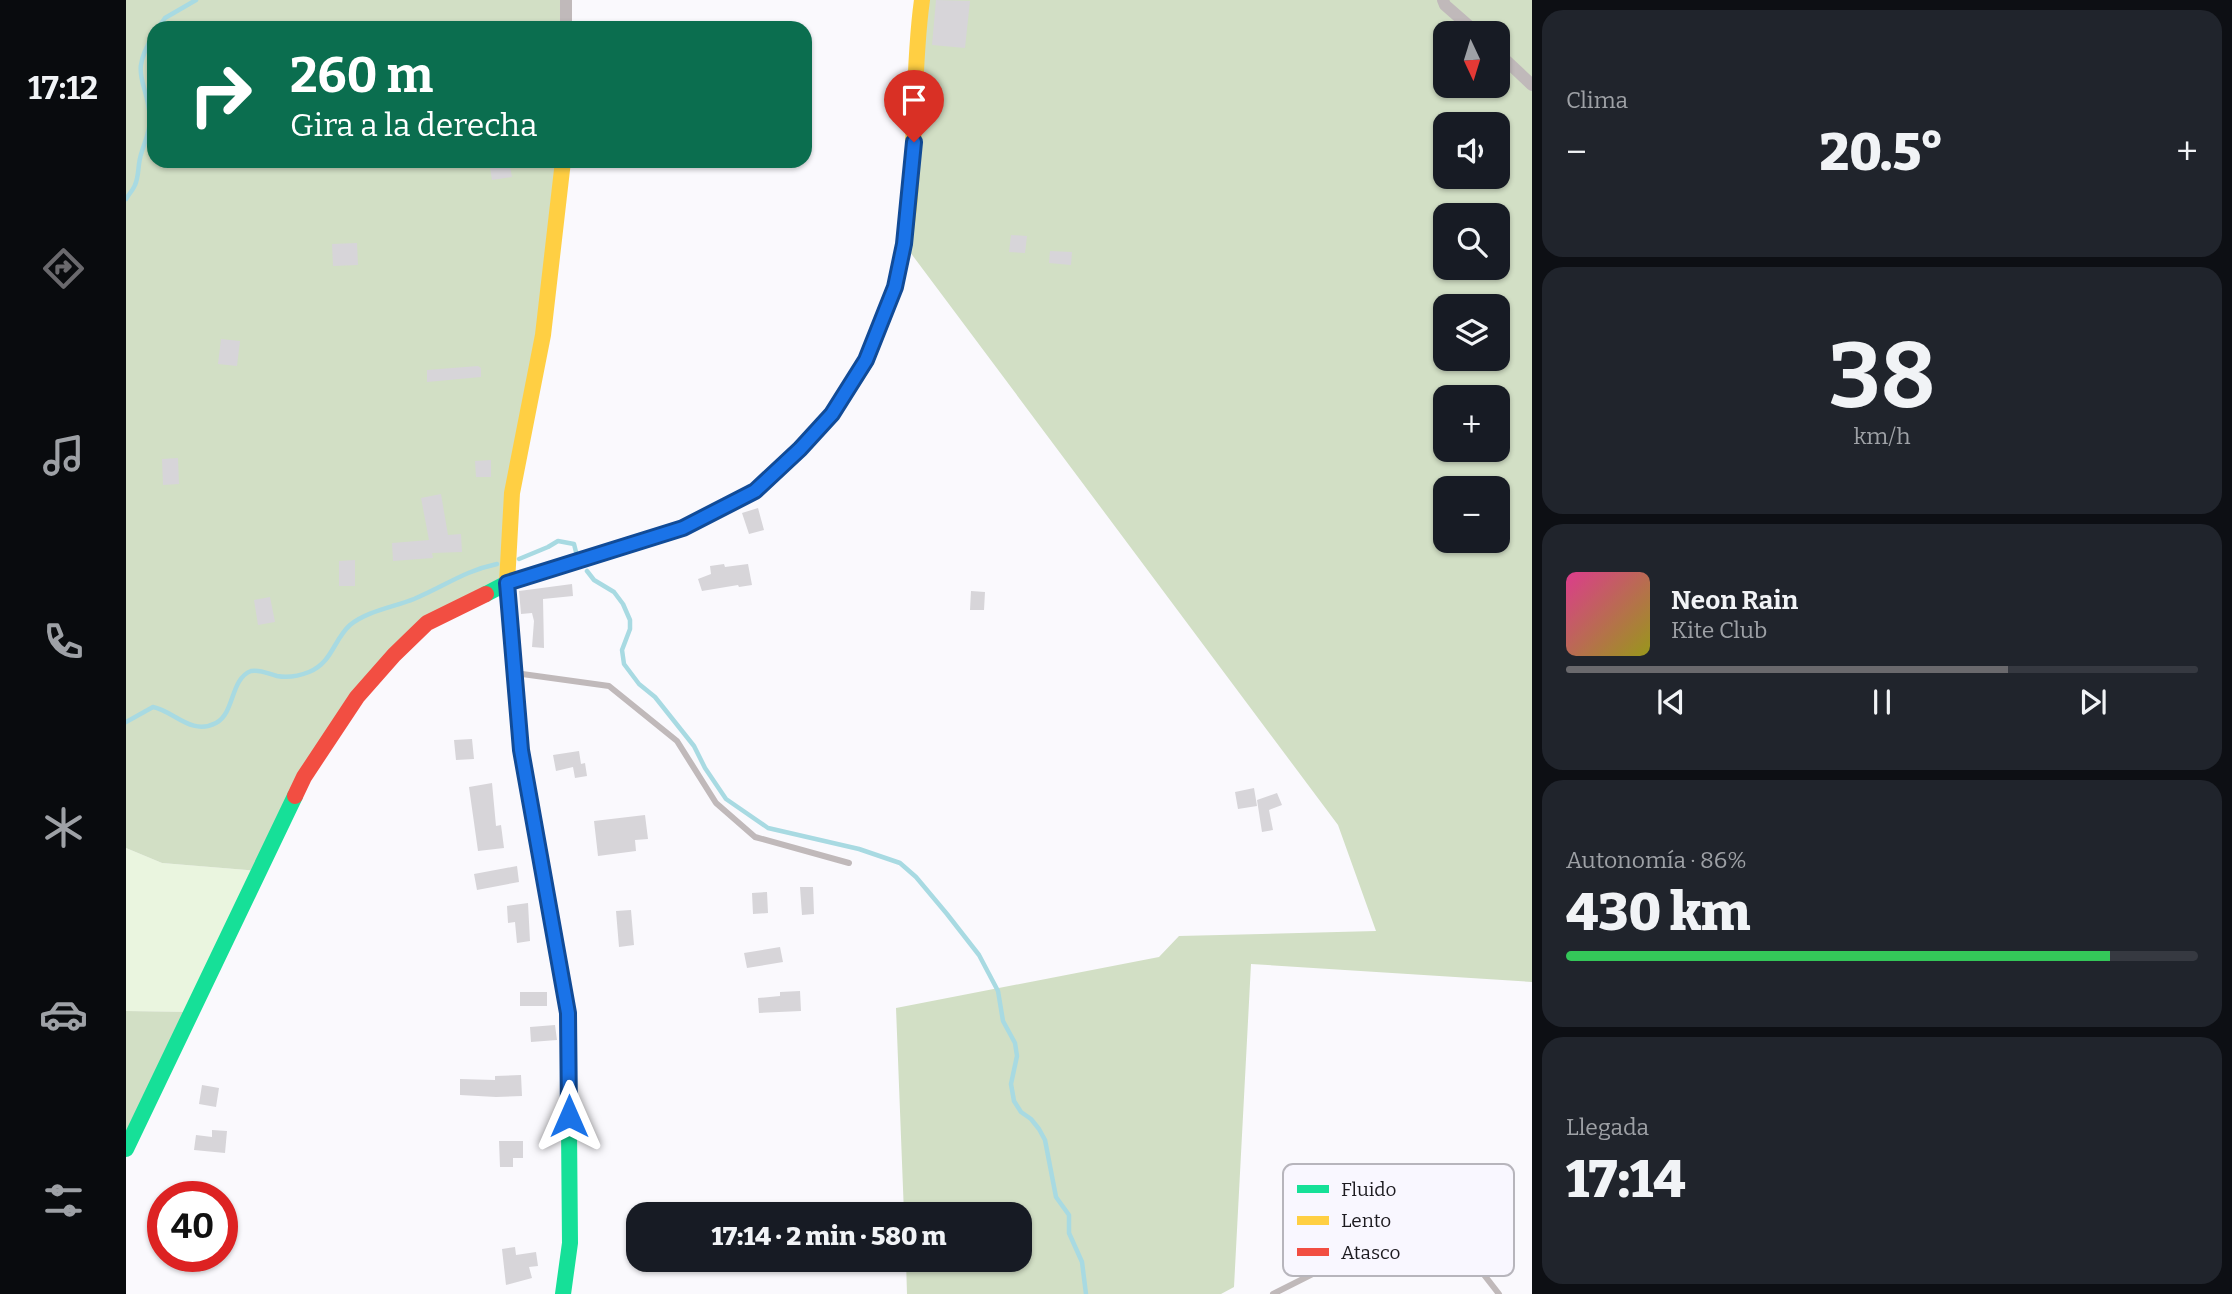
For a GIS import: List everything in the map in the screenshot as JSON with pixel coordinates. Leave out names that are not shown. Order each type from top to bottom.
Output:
[{"type":"street","points":[[566,0],[566,21]]},
{"type":"street","points":[[126,1149],[304,778],[357,697],[394,655],[428,623],[507,583],[683,528],[755,491],[800,449],[832,414],[866,360],[895,287],[904,244],[914,142],[922,0]]},
{"type":"street","points":[[1443,0],[1463,21]]},
{"type":"street","points":[[1510,64],[1532,85]]},
{"type":"street","points":[[562,168],[543,335],[512,493],[507,583],[521,750],[568,1013],[570,1243],[563,1294]]},
{"type":"lane","points":[[515,673],[609,686],[677,741],[716,803],[755,837],[849,863]]},
{"type":"lane","points":[[1273,1294],[1309,1276]]},
{"type":"lane","points":[[1485,1276],[1499,1294]]},
{"type":"green space","points":[[126,0],[566,0],[566,21],[147,21],[147,168],[562,168],[507,583],[427,623],[357,697],[259,871],[162,863],[126,848]]},
{"type":"green space","points":[[922,0],[1532,0],[1532,982],[1251,964],[1234,1287],[1221,1294],[907,1294],[906,1272],[1032,1272],[1032,1202],[904,1202],[896,1008],[1159,957],[1179,936],[1376,931],[1338,825],[904,244]]},
{"type":"green space","points":[[126,848],[162,863],[259,871],[192,1012],[126,1011]]},
{"type":"green space","points":[[126,1011],[192,1012],[126,1148]]},
{"type":"building","points":[[936,0],[970,1],[965,48],[932,45]]},
{"type":"building","points":[[490,168],[510,168],[512,177],[492,180]]},
{"type":"building","points":[[1011,235],[1027,236],[1025,253],[1009,252]]},
{"type":"building","points":[[357,243],[358,265],[333,266],[332,244]]},
{"type":"building","points":[[1050,251],[1072,252],[1071,265],[1049,263]]},
{"type":"building","points":[[221,339],[240,341],[237,366],[218,364]]},
{"type":"building","points":[[478,366],[481,368],[481,377],[427,382],[427,370]]},
{"type":"building","points":[[178,458],[179,484],[163,485],[162,459]]},
{"type":"building","points":[[491,460],[491,477],[476,477],[475,461]]},
{"type":"building","points":[[441,494],[448,535],[461,534],[462,552],[432,553],[433,558],[393,561],[392,543],[429,540],[421,498]]},
{"type":"building","points":[[758,508],[764,530],[749,534],[742,513]]},
{"type":"building","points":[[355,560],[355,586],[339,586],[339,561]]},
{"type":"building","points":[[724,564],[725,567],[748,564],[752,585],[702,591],[698,579],[711,574],[710,566]]},
{"type":"building","points":[[572,584],[573,596],[543,599],[544,648],[532,647],[534,621],[532,613],[521,614],[519,591]]},
{"type":"building","points":[[971,591],[985,592],[984,610],[970,610]]},
{"type":"building","points":[[270,597],[275,622],[258,625],[254,600]]},
{"type":"building","points":[[472,739],[474,759],[456,760],[454,740]]},
{"type":"building","points":[[579,751],[587,776],[575,778],[573,767],[556,771],[553,755]]},
{"type":"building","points":[[492,783],[496,826],[501,825],[504,848],[478,851],[469,787]]},
{"type":"building","points":[[1254,788],[1257,806],[1238,809],[1235,792]]},
{"type":"building","points":[[1277,793],[1282,805],[1269,810],[1273,830],[1262,832],[1257,800]]},
{"type":"building","points":[[645,815],[648,839],[635,840],[636,851],[598,856],[594,821]]},
{"type":"building","points":[[517,866],[519,882],[477,890],[474,874]]},
{"type":"building","points":[[800,887],[813,887],[814,914],[802,915]]},
{"type":"building","points":[[767,892],[768,913],[753,914],[752,893]]},
{"type":"building","points":[[528,903],[530,941],[517,943],[515,922],[508,923],[507,906]]},
{"type":"building","points":[[631,910],[634,945],[619,947],[616,911]]},
{"type":"building","points":[[780,947],[783,962],[747,968],[744,953]]},
{"type":"building","points":[[800,991],[801,1011],[759,1013],[758,998],[780,996],[780,992]]},
{"type":"building","points":[[520,992],[547,992],[547,1006],[520,1006]]},
{"type":"building","points":[[555,1025],[557,1040],[531,1042],[530,1027]]},
{"type":"building","points":[[521,1075],[522,1096],[460,1095],[460,1079],[495,1080],[495,1076]]},
{"type":"building","points":[[202,1085],[219,1088],[216,1107],[199,1104]]},
{"type":"building","points":[[212,1130],[227,1131],[225,1153],[194,1150],[196,1135],[212,1137]]},
{"type":"building","points":[[499,1141],[523,1141],[523,1158],[513,1158],[513,1167],[500,1167]]},
{"type":"building","points":[[515,1247],[516,1255],[536,1252],[538,1266],[529,1267],[532,1278],[506,1285],[502,1249]]},
{"type":"waterway","points":[[163,21],[196,0]]},
{"type":"waterway","points":[[147,46],[142,59],[141,76],[147,100]]},
{"type":"waterway","points":[[126,199],[136,182],[147,135]]},
{"type":"waterway","points":[[519,559],[558,541],[574,544],[576,552]]},
{"type":"waterway","points":[[126,722],[153,707],[191,725],[199,727],[216,723],[227,712],[239,681],[251,671],[285,677],[309,672],[323,663],[345,631],[357,620],[497,564]]},
{"type":"waterway","points":[[587,571],[594,580],[614,592],[630,620],[630,629],[622,650],[624,664],[639,684],[655,697],[694,746],[726,799],[768,828],[859,849],[900,863],[916,877],[979,955],[998,991],[1003,1021],[1015,1043],[1017,1056],[1011,1084],[1014,1101],[1021,1112],[1039,1129],[1045,1140],[1056,1197],[1069,1215],[1069,1233],[1082,1262],[1086,1294]]},
{"type":"traffic: fast","points":[[486,594],[507,583],[683,528],[755,491],[800,449],[832,414],[866,361],[895,287],[901,258]]},
{"type":"traffic: fast","points":[[517,701],[521,750],[568,1013],[570,1243],[563,1294]]},
{"type":"traffic: fast","points":[[126,1149],[295,796]]},
{"type":"traffic: slow","points":[[901,258],[910,194],[922,0]]},
{"type":"traffic: slow","points":[[517,701],[507,583],[512,493],[543,335],[562,168]]},
{"type":"traffic: jam","points":[[295,796],[304,777],[357,697],[394,655],[427,623],[486,594]]},
{"type":"route","points":[[569,1116],[568,1013],[521,750],[507,583],[683,528],[755,491],[800,449],[832,414],[866,360],[895,287],[904,244],[914,142]]}]
